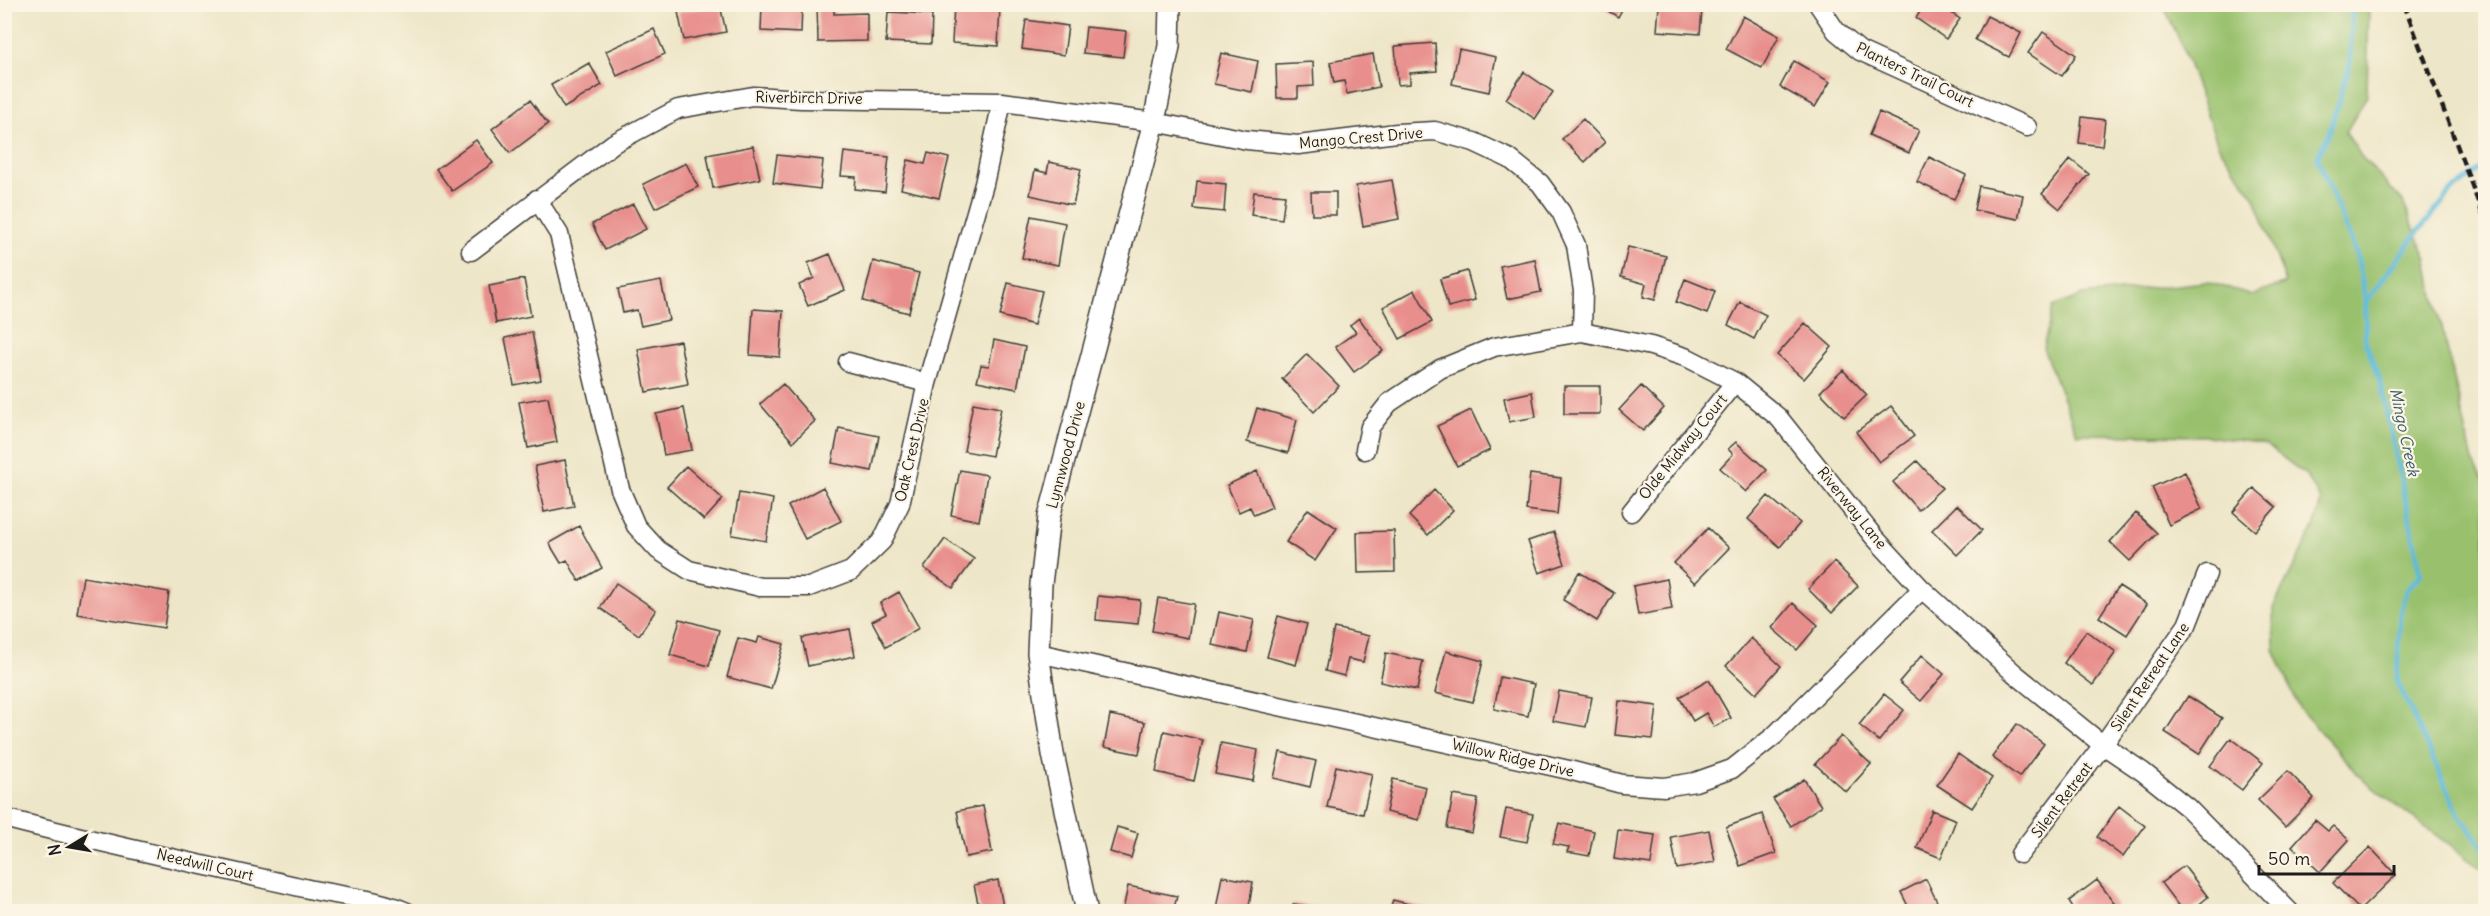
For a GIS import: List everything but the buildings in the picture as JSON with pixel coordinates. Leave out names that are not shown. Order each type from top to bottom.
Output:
[{"type":"street","name":"Lynnwood Drive","points":[[1088,912],[1053,754],[1038,653],[1041,584],[1049,517],[1154,122],[1169,46],[1170,4]]},
{"type":"street","name":"Planters Trail Court","points":[[1818,4],[1836,31],[1860,51],[2026,127]]},
{"type":"street","name":"Riverbirch Drive","points":[[471,251],[614,142],[678,109],[753,96],[801,99],[1002,102],[1154,122]]},
{"type":"street","name":"Oak Crest Drive","points":[[537,199],[559,234],[620,489],[636,526],[657,550],[689,570],[760,587],[809,586],[851,571],[882,541],[900,504],[927,383],[984,184],[1002,102]]},
{"type":"street","name":"Mango Crest Drive","points":[[1154,122],[1247,140],[1298,145],[1435,131],[1474,142],[1510,159],[1540,183],[1561,212],[1576,245],[1583,291],[1582,332]]},
{"type":"street","name":"Riverway Lane","points":[[1365,450],[1370,427],[1389,403],[1440,369],[1494,347],[1582,332],[1651,346],[1688,358],[1734,382],[1779,418],[1874,537],[1922,590],[2014,673],[2103,745],[2143,772],[2188,808],[2290,912]]},
{"type":"street","points":[[848,362],[927,383]]},
{"type":"street","name":"Olde Midway Court","points":[[1631,512],[1734,382]]},
{"type":"street","name":"Silent Retreat Lane","points":[[2103,745],[2187,625],[2207,574]]},
{"type":"street","name":"Willow Ridge Drive","points":[[1038,653],[1569,770],[1622,784],[1664,787],[1695,782],[1732,769],[1774,736],[1922,590]]},
{"type":"street","name":"Silent Retreat","points":[[2020,854],[2103,745]]},
{"type":"street","name":"Needwill Court","points":[[4,818],[64,834],[396,907],[406,912]]},
{"type":"green space","points":[[2163,5],[2369,5],[2367,95],[2346,133],[2361,156],[2403,202],[2426,257],[2473,461],[2485,483],[2485,872],[2364,781],[2299,708],[2274,649],[2273,608],[2314,527],[2321,501],[2307,476],[2265,444],[2207,436],[2077,434],[2043,348],[2053,307],[2083,295],[2207,282],[2253,295],[2286,283],[2255,198],[2218,145],[2180,41]]},
{"type":"waterway","name":"Mingo Creek","points":[[2352,4],[2350,64],[2328,136],[2317,157],[2357,255],[2366,302],[2365,341],[2381,385],[2421,574],[2406,590],[2400,613],[2397,681],[2459,815],[2486,851]]},
{"type":"waterway","points":[[2366,302],[2417,233],[2452,191],[2486,165]]},
{"type":"railway","points":[[2404,4],[2486,223]]}]
